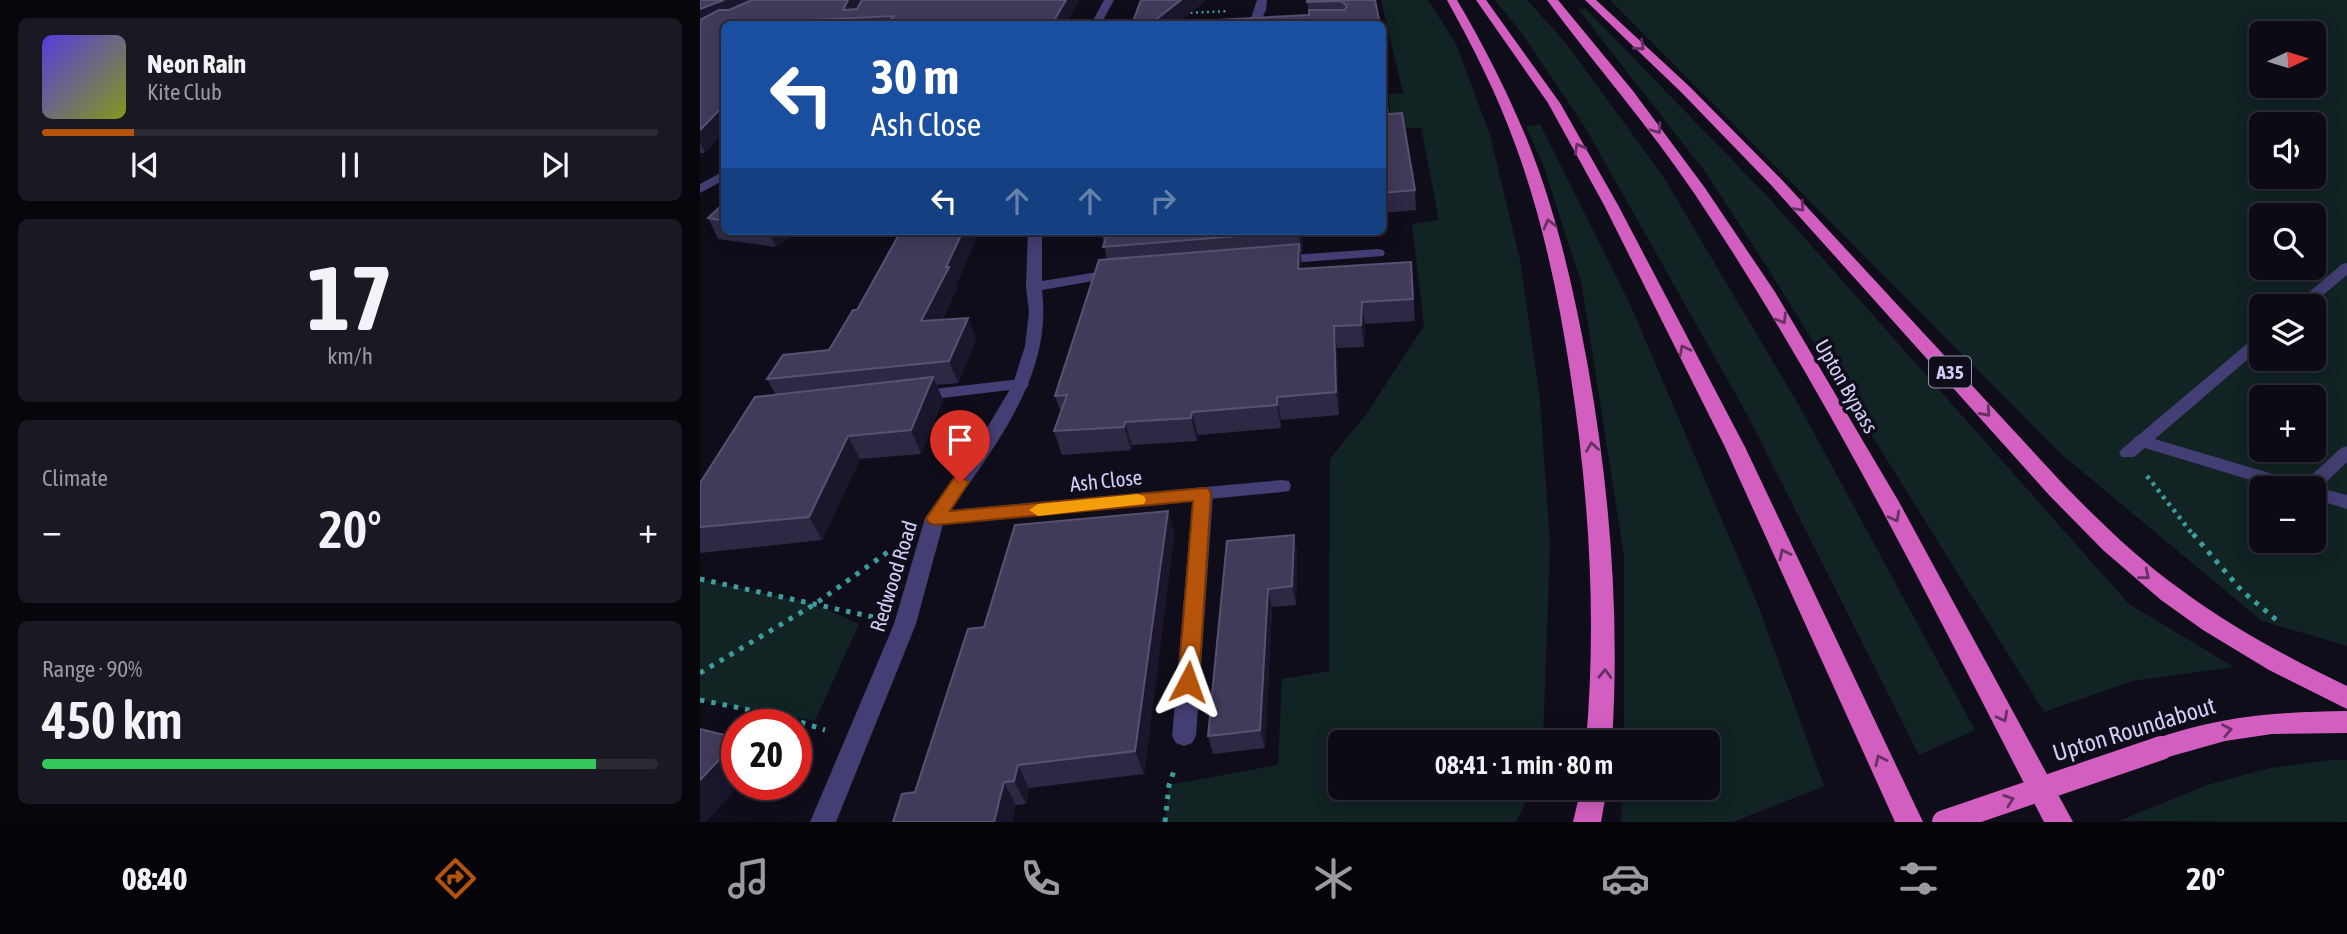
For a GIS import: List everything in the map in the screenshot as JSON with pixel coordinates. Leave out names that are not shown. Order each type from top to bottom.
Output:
[{"type":"highway","points":[[1452,0],[1496,81],[1536,177],[1573,322],[1597,484],[1604,570],[1606,674],[1601,730]]},
{"type":"highway","points":[[1481,0],[1554,103],[1611,205],[1735,447],[1909,822]]},
{"type":"highway","name":"Upton Bypass","points":[[1552,0],[1637,102],[1701,189],[1739,248],[1886,501],[2059,822]]},
{"type":"highway","name":"A35","points":[[1590,0],[1748,151],[2053,485],[2125,558],[2171,595],[2216,625],[2347,698]]},
{"type":"highway","name":"Upton Roundabout","points":[[1944,822],[2161,748],[2225,730],[2272,723],[2347,722]]},
{"type":"highway","points":[[1587,822],[1592,800]]},
{"type":"street","points":[[1098,21],[1109,0]]},
{"type":"street","points":[[700,189],[721,177]]},
{"type":"street","name":"Redwood Road","points":[[823,822],[905,624],[935,518],[986,446],[1021,384],[1033,346],[1037,312],[1034,287],[1035,235]]},
{"type":"street","points":[[1259,262],[1378,253]]},
{"type":"street","points":[[2315,294],[2347,267]]},
{"type":"street","points":[[1034,287],[1127,272]]},
{"type":"street","points":[[2135,447],[2249,350]]},
{"type":"street","points":[[899,397],[1021,384]]},
{"type":"street","points":[[2135,447],[2250,476]]},
{"type":"street","points":[[2322,476],[2347,452]]},
{"type":"street","name":"Ash Close","points":[[935,518],[1282,486]]},
{"type":"street","points":[[1184,736],[1203,494]]},
{"type":"street","points":[[2326,496],[2347,502]]},
{"type":"path","points":[[1180,13],[1261,5]]},
{"type":"path","points":[[2135,447],[2225,572],[2268,614],[2288,627]]},
{"type":"path","points":[[700,673],[815,604],[935,518]]},
{"type":"path","points":[[700,579],[905,624]]},
{"type":"path","points":[[700,700],[785,717],[856,740]]},
{"type":"path","points":[[1165,822],[1169,785],[1184,736]]},
{"type":"shaded area","points":[[1381,0],[1428,0],[1456,44],[1490,135],[1520,260],[1540,400],[1550,543],[1543,730],[1328,730],[1328,800],[1527,800],[1516,822],[1165,822],[1169,785],[1278,765],[1282,679],[1329,671],[1330,459],[1367,413],[1424,326],[1412,224],[1439,220],[1421,128],[1392,128],[1388,94],[1403,93]]},
{"type":"shaded area","points":[[1495,0],[1527,0],[1565,42],[1663,176],[1801,409],[1975,730],[1919,755],[1749,418],[1585,127],[1523,35]]},
{"type":"shaded area","points":[[1610,0],[2347,0],[2347,646],[2262,621],[2061,454]]},
{"type":"shaded area","points":[[1585,8],[1770,199],[2129,604],[2234,667],[2132,681],[2044,712],[1706,173],[1578,9]]},
{"type":"shaded area","points":[[1540,124],[1630,304],[1756,600],[1824,786],[1733,822],[1621,822],[1622,800],[1720,800],[1720,730],[1624,730],[1624,556],[1582,286],[1544,167],[1526,127]]},
{"type":"shaded area","points":[[700,579],[815,604],[859,624],[815,721],[812,720],[812,709],[749,709],[700,700]]},
{"type":"shaded area","points":[[2347,760],[2347,822],[2119,821],[2207,785],[2270,768]]},
{"type":"building","points":[[700,0],[724,0],[700,9]]},
{"type":"building","points":[[752,0],[848,0],[843,10],[857,9],[862,0],[1066,0],[1054,21],[890,21],[894,16],[809,21],[721,21],[721,108],[700,130],[700,20],[719,10],[729,10]]},
{"type":"building","points":[[1141,0],[1181,0],[1154,21],[1133,21]]},
{"type":"building","points":[[1307,0],[1375,0],[1379,21],[1199,21],[1309,15],[1309,10],[1345,10],[1347,6],[1341,1]]},
{"type":"building","points":[[1386,94],[1388,114],[1402,113],[1415,190],[1386,193]]},
{"type":"building","points":[[721,206],[721,220],[708,218]]},
{"type":"building","points":[[899,235],[961,235],[946,267],[949,267],[921,321],[968,318],[949,361],[767,379],[783,355],[829,350],[853,310],[857,310]]},
{"type":"building","points":[[1107,235],[1250,235],[1103,247]]},
{"type":"building","points":[[1299,244],[1298,269],[1411,262],[1413,299],[1362,302],[1361,325],[1334,326],[1336,392],[1277,397],[1277,405],[1192,412],[1191,418],[1125,422],[1124,427],[1054,431],[1067,395],[1055,396],[1099,260]]},
{"type":"building","points":[[933,377],[911,430],[848,436],[809,517],[700,527],[700,483],[755,397]]},
{"type":"building","points":[[1168,511],[1135,751],[1018,765],[1014,781],[1004,782],[994,822],[893,822],[902,794],[915,792],[968,629],[984,627],[1015,525]]},
{"type":"building","points":[[1294,535],[1292,586],[1268,589],[1260,730],[1208,736],[1227,541]]},
{"type":"building","points":[[700,729],[721,734],[721,758],[700,780]]},
{"type":"slow traffic","points":[[1038,510],[1138,500]]},
{"type":"route","points":[[960,482],[935,518],[1203,494],[1188,682]]}]
